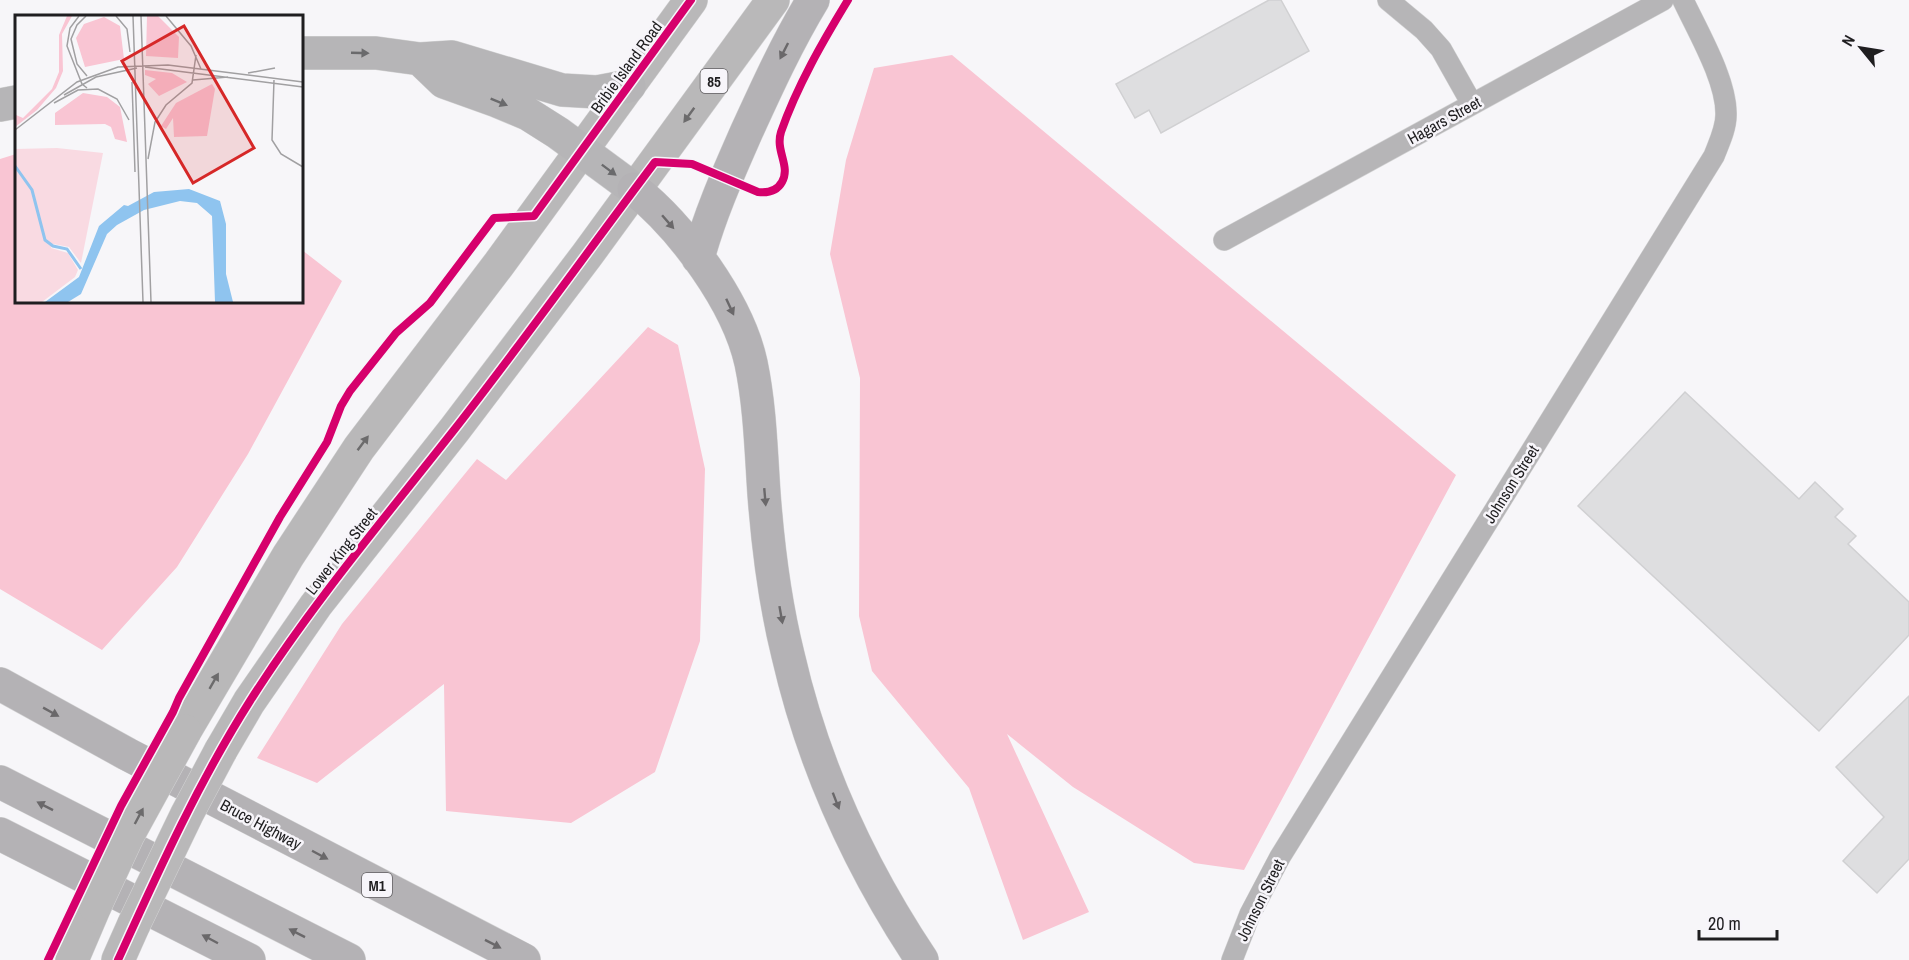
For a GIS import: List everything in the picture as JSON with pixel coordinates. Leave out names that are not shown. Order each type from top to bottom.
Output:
[{"type":"highway","points":[[698,258],[713,208],[755,112],[791,37],[813,0]]},
{"type":"highway","points":[[303,53],[376,54],[420,59],[452,57],[562,90],[597,92],[629,86]]},
{"type":"highway","points":[[420,59],[444,82],[528,114],[583,150],[634,189],[649,201],[698,258],[725,297],[751,362],[760,429],[771,557],[778,600],[788,655],[816,750],[847,830],[894,918],[922,960]]},
{"type":"highway","points":[[0,105],[15,102]]},
{"type":"highway","name":"Bruce Highway","points":[[0,684],[128,754],[524,960]]},
{"type":"highway","points":[[0,782],[349,960]]},
{"type":"highway","points":[[0,834],[249,960]]},
{"type":"main road","name":"Bribie Island Road","points":[[583,150],[691,0]]},
{"type":"main road","name":"85","points":[[634,189],[773,0]]},
{"type":"main road","points":[[72,960],[128,835],[185,731],[288,556],[359,448],[583,150]]},
{"type":"main road","name":"Lower King Street","points":[[118,960],[187,814],[221,750],[255,694],[316,605],[455,429],[634,189]]},
{"type":"street","points":[[1388,0],[1424,30],[1441,49],[1472,104]]},
{"type":"street","name":"Hagars Street","points":[[1224,240],[1663,0]]},
{"type":"street","name":"Johnson Street","points":[[1232,960],[1250,914],[1280,857],[1714,156],[1722,136],[1726,116],[1725,97],[1719,78],[1683,0]]},
{"type":"shaded area","points":[[952,55],[1456,475],[1244,870],[1194,863],[1073,787],[1007,734],[1089,912],[1023,940],[969,788],[872,671],[859,616],[860,378],[830,254],[846,160],[874,68]]},
{"type":"shaded area","points":[[15,154],[15,303],[303,303],[303,251],[342,281],[248,454],[177,567],[102,650],[0,589],[0,159]]},
{"type":"shaded area","points":[[648,327],[678,345],[705,469],[700,641],[655,772],[571,823],[446,811],[444,684],[317,783],[257,758],[342,624],[477,459],[506,480]]},
{"type":"building","points":[[1269,0],[1281,0],[1309,51],[1161,133],[1149,110],[1135,118],[1116,84]]},
{"type":"building","points":[[1685,392],[1799,499],[1815,482],[1843,509],[1835,517],[1856,536],[1848,544],[1909,602],[1909,635],[1819,731],[1578,506]]},
{"type":"building","points":[[1909,696],[1909,859],[1877,893],[1843,861],[1884,817],[1836,767]]},
{"type":"cycle path","points":[[48,960],[121,806],[280,517],[327,442],[341,406],[350,391],[396,333],[430,303],[494,218],[534,216],[691,0]]},
{"type":"cycle path","points":[[118,960],[196,796],[231,732],[273,665],[349,563],[505,364],[655,162],[692,164],[758,192],[771,191],[780,185],[785,170],[780,139],[787,115],[820,48],[848,0]]}]
